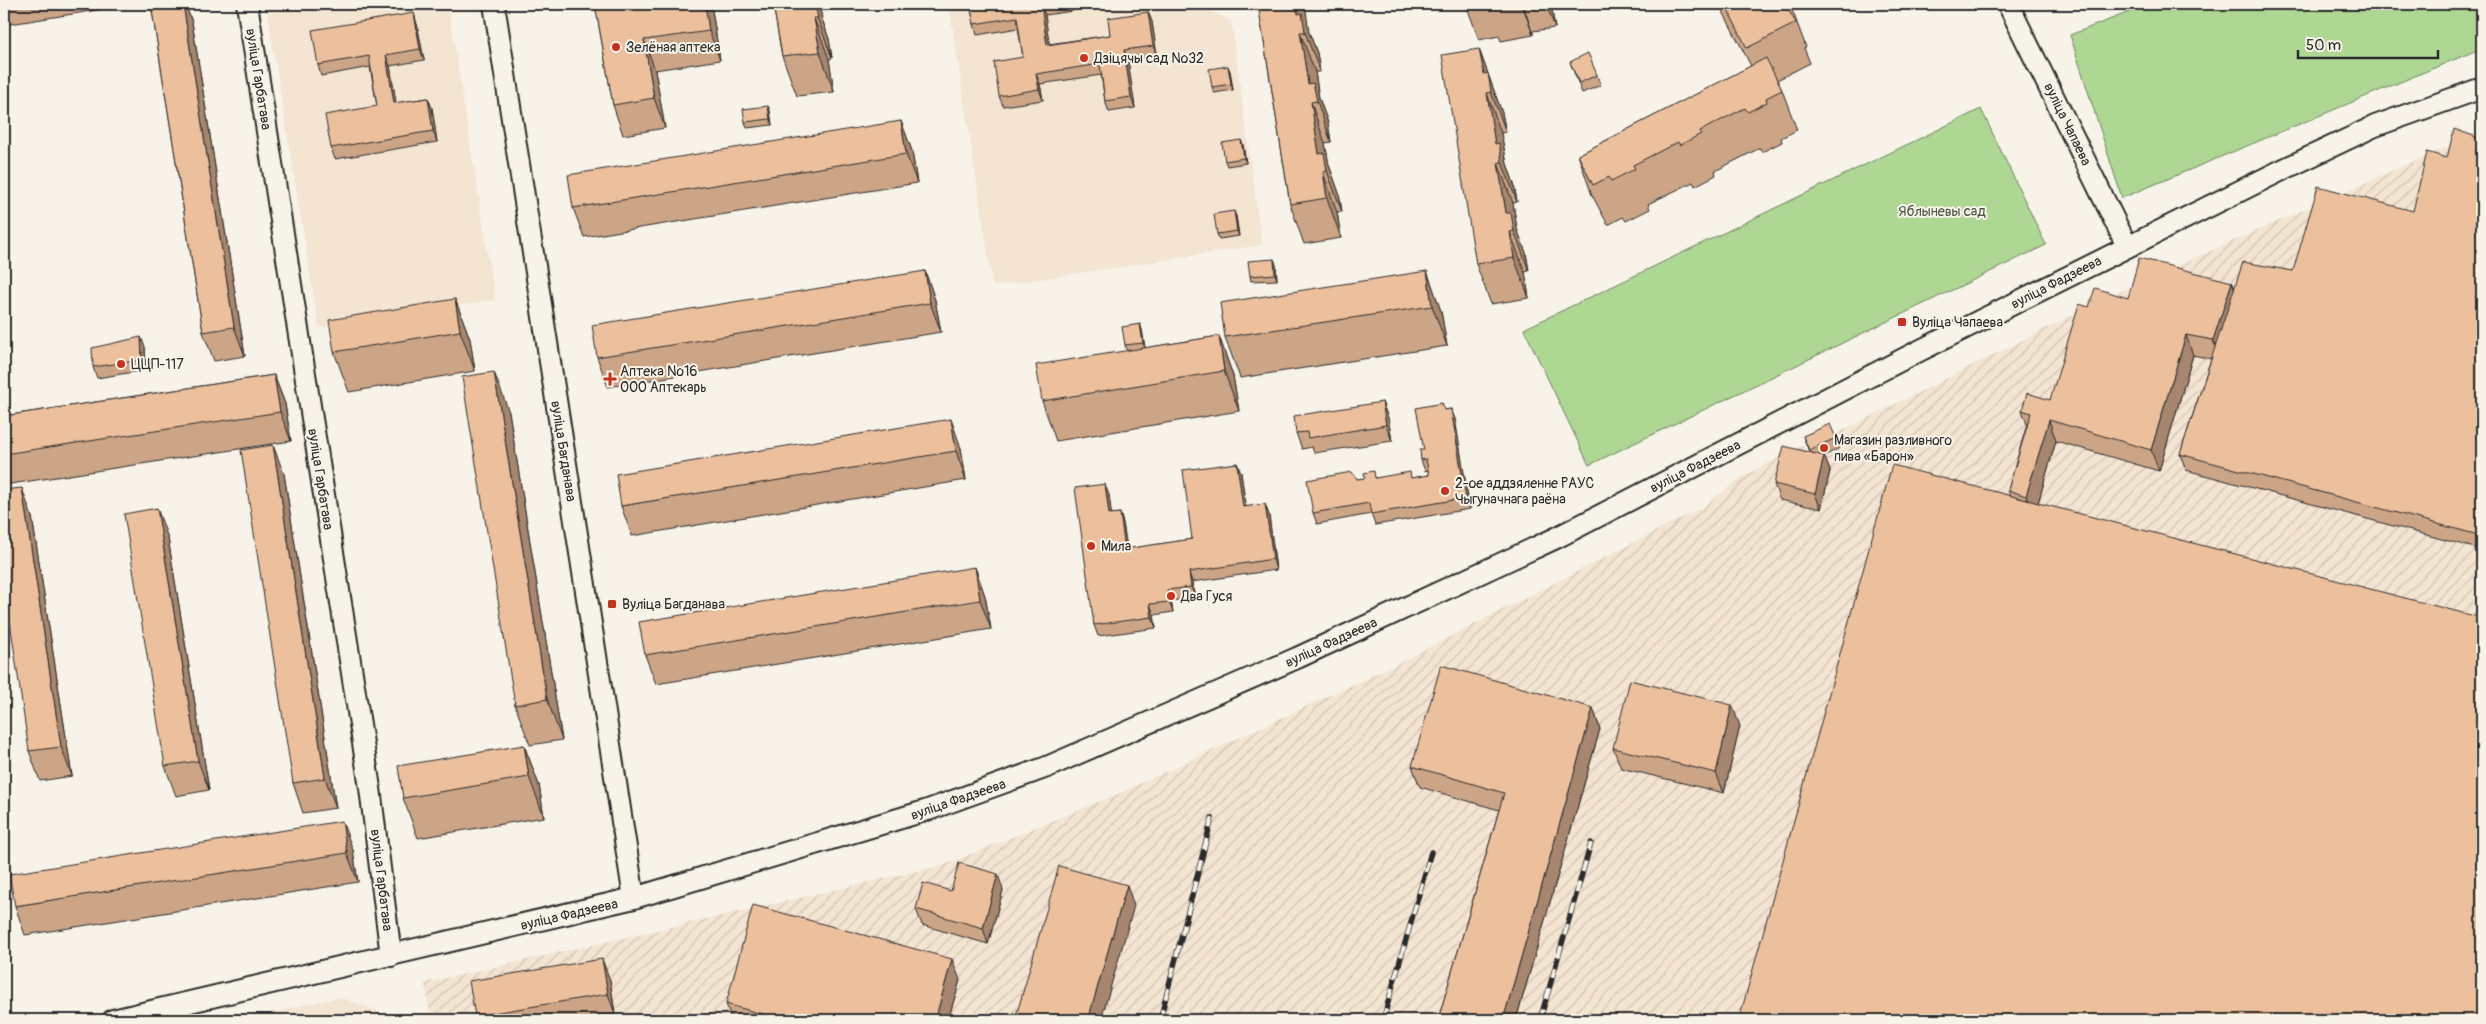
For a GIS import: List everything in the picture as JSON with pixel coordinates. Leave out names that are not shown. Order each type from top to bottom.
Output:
[{"type":"street","name":"вуліца Гарбатава","points":[[247,4],[370,788],[391,956]]},
{"type":"street","name":"вуліца Багданава","points":[[494,4],[634,898]]},
{"type":"street","name":"вуліца Чапаева","points":[[2008,4],[2127,246]]},
{"type":"street","name":"вуліца Фадзеева","points":[[113,1020],[634,898],[928,810],[1047,767],[1217,693],[1556,538],[2127,246],[2375,126],[2482,88]]},
{"type":"shaded area","points":[[266,4],[448,4],[495,300],[319,328]]},
{"type":"shaded area","points":[[949,4],[1196,4],[1231,21],[1262,245],[993,286]]},
{"type":"shaded area","points":[[2469,137],[2482,142],[2482,1020],[431,1020],[425,983],[944,865],[1118,794],[1399,663],[1703,507],[1741,478],[1802,445],[1812,464],[1843,450],[1836,434],[2085,309],[2136,284]]},
{"type":"shaded area","points":[[339,997],[378,1011],[379,1020],[239,1020]]},
{"type":"green space","points":[[2150,4],[2482,4],[2482,48],[2122,198],[2070,35]]},
{"type":"green space","name":"Яблыневы сад","points":[[1981,109],[2046,245],[1589,465],[1524,329]]},
{"type":"building","points":[[151,4],[183,4],[234,327],[203,332]]},
{"type":"building","points":[[595,4],[705,4],[709,31],[644,40],[654,98],[613,105]]},
{"type":"building","points":[[773,4],[815,4],[818,18],[814,18],[820,52],[782,56]]},
{"type":"building","name":"Дзіцячы сад №32","points":[[970,4],[1048,4],[1041,5],[1047,45],[1110,35],[1108,18],[1148,12],[1153,46],[1124,50],[1131,97],[1105,101],[1100,64],[1036,74],[1039,89],[999,96],[994,62],[1023,57],[1017,17],[974,24]]},
{"type":"building","points":[[1258,4],[1296,4],[1298,14],[1302,13],[1305,32],[1300,32],[1308,84],[1313,83],[1317,101],[1311,102],[1319,154],[1324,153],[1327,171],[1323,172],[1327,198],[1290,204]]},
{"type":"building","points":[[1725,4],[1790,4],[1792,7],[1788,9],[1796,23],[1747,48]]},
{"type":"building","points":[[414,13],[420,49],[386,55],[394,103],[428,98],[433,131],[331,148],[325,115],[377,106],[369,56],[318,65],[312,30]]},
{"type":"building","points":[[1479,49],[1484,74],[1488,73],[1491,92],[1487,93],[1495,144],[1499,143],[1502,162],[1498,163],[1506,213],[1511,213],[1514,231],[1510,232],[1514,258],[1476,264],[1442,55]]},
{"type":"building","points":[[1588,53],[1597,75],[1579,83],[1570,62]]},
{"type":"building","points":[[1766,58],[1782,90],[1766,98],[1767,102],[1748,112],[1745,108],[1700,131],[1701,134],[1680,145],[1678,142],[1633,165],[1635,169],[1611,181],[1609,177],[1593,185],[1578,155]]},
{"type":"building","points":[[1228,66],[1231,84],[1212,87],[1209,69]]},
{"type":"building","points":[[768,106],[770,119],[745,122],[743,109]]},
{"type":"building","points":[[901,121],[906,154],[573,208],[568,175]]},
{"type":"building","points":[[2454,129],[2482,139],[2482,536],[2180,454],[2243,262],[2293,271],[2318,186],[2413,211],[2427,152],[2447,158]]},
{"type":"building","points":[[1241,140],[1244,158],[1225,161],[1222,143]]},
{"type":"building","points":[[1234,211],[1237,231],[1217,234],[1214,214]]},
{"type":"building","points":[[2139,258],[2232,282],[2213,340],[2186,335],[2151,450],[2049,420],[2026,496],[2008,490],[2031,413],[2022,410],[2027,393],[2050,400],[2079,304],[2089,307],[2095,288],[2128,298]]},
{"type":"building","points":[[1274,259],[1275,274],[1250,276],[1248,261]]},
{"type":"building","points":[[925,271],[930,303],[597,357],[592,325]]},
{"type":"building","points":[[1427,271],[1432,306],[1225,337],[1220,303]]},
{"type":"building","points":[[455,299],[460,331],[334,352],[329,320]]},
{"type":"building","points":[[1140,324],[1143,343],[1125,345],[1122,327]]},
{"type":"building","points":[[1219,336],[1224,371],[1042,401],[1036,365]]},
{"type":"building","points":[[141,337],[142,360],[93,367],[92,348]]},
{"type":"building","points":[[494,372],[547,699],[515,705],[462,377]]},
{"type":"building","points":[[274,375],[280,412],[4,454],[4,416]]},
{"type":"building","points":[[1382,402],[1386,425],[1308,438],[1307,432],[1296,433],[1294,416]]},
{"type":"building","points":[[1442,403],[1444,410],[1451,409],[1466,498],[1371,514],[1369,503],[1313,513],[1307,480],[1352,472],[1357,479],[1365,478],[1364,473],[1374,471],[1375,478],[1410,472],[1411,478],[1429,475],[1426,459],[1421,460],[1420,450],[1424,450],[1416,408]]},
{"type":"building","points":[[951,419],[956,451],[621,506],[616,474]]},
{"type":"building","points":[[1830,424],[1836,438],[1809,450],[1803,436]]},
{"type":"building","points":[[273,445],[325,778],[293,783],[241,450]]},
{"type":"building","points":[[1784,446],[1824,456],[1815,494],[1774,484]]},
{"type":"building","points":[[1237,463],[1243,507],[1265,504],[1273,559],[1189,572],[1191,587],[1167,590],[1169,602],[1150,604],[1152,617],[1094,625],[1075,488],[1105,484],[1109,514],[1120,513],[1125,549],[1192,539],[1183,470]]},
{"type":"building","points":[[1892,465],[2482,618],[2482,1020],[1739,1020]]},
{"type":"building","points":[[22,488],[61,747],[29,751],[4,581],[4,490]]},
{"type":"building","points":[[157,508],[198,761],[165,766],[124,514]]},
{"type":"building","points":[[975,567],[980,600],[645,655],[639,622]]},
{"type":"building","points":[[1441,665],[1593,708],[1503,1020],[1438,1020],[1504,793],[1412,766]]},
{"type":"building","points":[[1630,680],[1732,705],[1716,773],[1613,748]]},
{"type":"building","points":[[524,745],[529,777],[403,798],[398,766]]},
{"type":"building","points":[[342,821],[347,853],[15,906],[9,874]]},
{"type":"building","points":[[959,863],[998,874],[983,928],[916,909],[923,883],[951,891]]},
{"type":"building","points":[[1059,866],[1127,885],[1088,1020],[1015,1020]]},
{"type":"building","points":[[753,905],[952,959],[935,1020],[784,1020],[726,1004]]},
{"type":"building","points":[[602,959],[608,994],[475,1016],[469,981]]},
{"type":"railway","points":[[1160,1020],[1212,818]]},
{"type":"railway","points":[[1540,1020],[1591,843]]},
{"type":"railway","points":[[1383,1020],[1431,852]]},
{"type":"place","name":"Зелёная аптека","points":[[616,47]]},
{"type":"place","name":"Дзіцячы сад №32","points":[[1084,58]]},
{"type":"place","name":"Вуліца Чапаева","points":[[1902,322]]},
{"type":"place","name":"ЦЦП-117","points":[[121,364]]},
{"type":"place","name":"Аптека №16 ООО Аптекарь","points":[[610,379]]},
{"type":"place","name":"Магазин разливного пива «Барон»","points":[[1824,448]]},
{"type":"place","name":"2-ое аддзяленне РАУС Чыгуначнага раёна","points":[[1445,491]]},
{"type":"place","name":"Мила","points":[[1091,546]]},
{"type":"place","name":"Два Гуся","points":[[1171,596]]},
{"type":"place","name":"Вуліца Багданава","points":[[612,604]]}]
